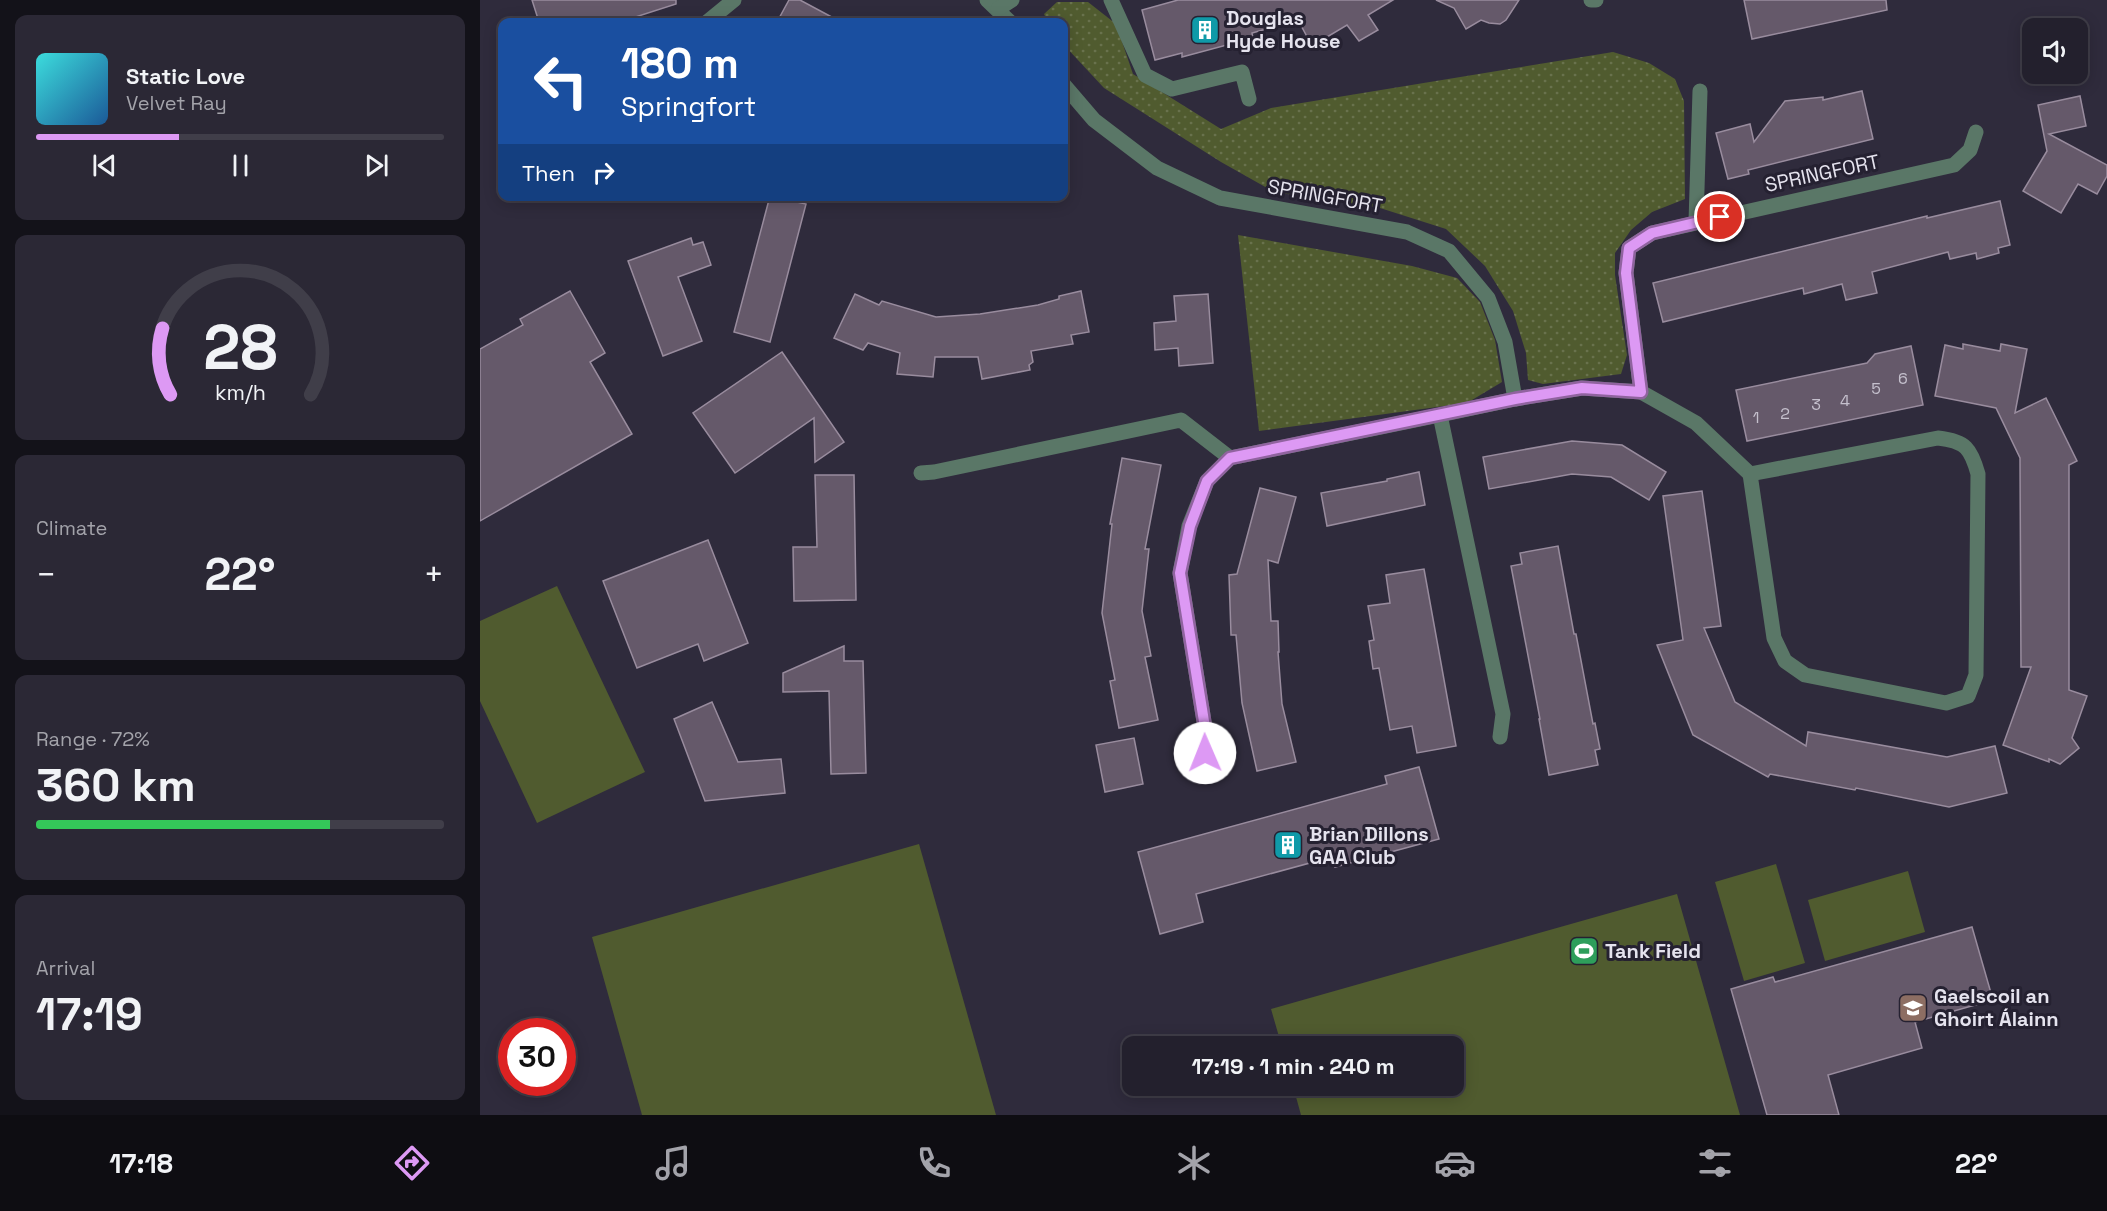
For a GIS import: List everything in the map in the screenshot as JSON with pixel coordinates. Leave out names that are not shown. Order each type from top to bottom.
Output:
[{"type":"street","points":[[712,18],[734,0]]},
{"type":"street","points":[[992,4],[1012,0]]},
{"type":"street","points":[[1111,0],[1145,75],[1172,90],[1242,72],[1249,99]]},
{"type":"street","points":[[1591,0],[1596,0]]},
{"type":"street","points":[[992,4],[1006,18]]},
{"type":"street","name":"SPRINGFORT","points":[[1068,90],[1094,120],[1156,168],[1220,198],[1407,232],[1449,250],[1488,298],[1506,342],[1515,399]]},
{"type":"street","points":[[1696,222],[1700,91]]},
{"type":"street","name":"SPRINGFORT","points":[[1641,392],[1626,273],[1629,248],[1652,233],[1954,165],[1970,150],[1976,132]]},
{"type":"street","points":[[1199,765],[1205,753],[1207,740],[1180,573],[1190,526],[1207,481],[1230,458],[1515,399],[1582,388],[1641,392],[1696,423],[1750,474],[1774,638],[1785,661],[1805,675],[1946,703],[1968,696],[1976,675],[1978,474],[1973,458],[1966,447],[1954,440],[1938,438],[1750,474]]},
{"type":"street","points":[[1440,415],[1503,714],[1500,737]]},
{"type":"street","points":[[921,473],[1181,420],[1230,458]]},
{"type":"green space","points":[[1057,2],[1088,2],[1116,24],[1133,74],[1221,129],[1271,108],[1613,52],[1649,63],[1675,79],[1684,101],[1685,199],[1652,212],[1631,230],[1615,253],[1615,275],[1627,355],[1621,374],[1543,384],[1528,380],[1526,353],[1513,311],[1485,266],[1446,229],[1380,208],[1274,192],[1221,162],[1104,88],[1068,49],[1068,18],[1046,18],[1044,14]]},
{"type":"green space","points":[[1238,235],[1412,266],[1457,278],[1480,302],[1495,340],[1502,382],[1467,403],[1259,431]]},
{"type":"green space","points":[[557,586],[645,772],[537,823],[480,701],[480,621]]},
{"type":"green space","points":[[919,844],[996,1115],[642,1115],[592,937]]},
{"type":"green space","points":[[1776,864],[1805,963],[1744,981],[1715,882]]},
{"type":"green space","points":[[1908,871],[1925,932],[1825,961],[1808,900]]},
{"type":"green space","name":"Tank Field","points":[[1677,894],[1740,1115],[1301,1115],[1296,1096],[1464,1096],[1464,1036],[1279,1036],[1271,1009]]},
{"type":"building","points":[[532,0],[676,0],[676,4],[632,18],[538,18]]},
{"type":"building","points":[[789,0],[800,0],[834,18],[779,18]]},
{"type":"building","name":"Douglas Hyde House","points":[[1178,0],[1393,0],[1368,15],[1378,30],[1359,41],[1347,25],[1312,46],[1298,20],[1252,33],[1253,38],[1182,57],[1182,53],[1155,60],[1142,10]]},
{"type":"building","points":[[1436,0],[1519,0],[1506,20],[1500,24],[1481,20],[1466,29],[1454,8]]},
{"type":"building","points":[[1744,0],[1886,0],[1887,10],[1752,39]]},
{"type":"building","points":[[1862,91],[1873,139],[1748,170],[1749,174],[1728,179],[1716,133],[1750,124],[1754,142],[1785,101],[1823,97],[1823,100]]},
{"type":"building","points":[[2080,96],[2086,126],[2049,134],[2107,165],[2107,176],[2097,194],[2078,184],[2061,213],[2023,191],[2047,151],[2038,105]]},
{"type":"building","points":[[769,201],[792,201],[806,204],[770,342],[734,332]]},
{"type":"building","points":[[2000,201],[2010,245],[1998,248],[1999,253],[1977,259],[1976,253],[1950,259],[1948,252],[1872,272],[1877,293],[1846,300],[1842,284],[1804,294],[1803,288],[1663,322],[1653,283],[1927,216],[1927,218]]},
{"type":"building","points":[[691,238],[693,245],[703,242],[711,265],[678,277],[702,341],[663,356],[628,261]]},
{"type":"building","points":[[570,291],[605,353],[590,362],[632,434],[480,521],[480,349],[523,325],[520,319]]},
{"type":"building","points":[[1081,291],[1089,332],[1071,335],[1073,344],[1031,351],[1033,362],[1029,365],[1030,370],[982,379],[978,357],[935,357],[933,377],[897,374],[900,353],[868,343],[863,350],[834,338],[855,294],[879,305],[882,301],[936,317],[980,314],[1038,305],[1059,299],[1059,296]]},
{"type":"building","points":[[1208,294],[1213,363],[1179,366],[1178,348],[1155,350],[1154,323],[1176,321],[1174,296]]},
{"type":"building","points":[[1963,344],[2000,351],[2001,344],[2027,349],[2015,413],[2046,398],[2077,461],[2069,465],[2069,690],[2087,696],[2072,738],[2079,748],[2060,764],[2003,745],[2031,667],[2021,667],[2020,458],[1996,408],[1935,396],[1945,345],[1963,349]]},
{"type":"building","points":[[1911,346],[1923,405],[1747,441],[1736,390],[1867,363],[1875,354]]},
{"type":"building","points":[[782,352],[844,442],[815,462],[814,418],[735,473],[693,413]]},
{"type":"building","points":[[1572,441],[1622,445],[1666,472],[1649,500],[1611,477],[1572,474],[1489,489],[1483,457]]},
{"type":"building","points":[[1122,458],[1161,465],[1145,549],[1149,549],[1142,611],[1151,656],[1145,657],[1158,720],[1119,728],[1110,681],[1115,680],[1102,613],[1112,524],[1110,524]]},
{"type":"building","points":[[1419,472],[1425,505],[1327,526],[1321,493],[1387,481],[1387,479]]},
{"type":"building","points":[[815,475],[854,475],[856,600],[794,601],[793,547],[817,547]]},
{"type":"building","points":[[1260,488],[1296,497],[1278,563],[1268,560],[1271,621],[1278,621],[1282,704],[1296,762],[1257,771],[1242,703],[1236,635],[1231,635],[1229,575],[1237,574]]},
{"type":"building","points":[[1702,491],[1721,626],[1704,628],[1735,702],[1806,746],[1808,732],[1947,757],[1995,746],[2007,793],[1949,807],[1856,788],[1855,790],[1770,774],[1768,777],[1693,735],[1657,645],[1683,640],[1663,496]]},
{"type":"building","points":[[708,540],[748,643],[704,661],[698,644],[637,668],[603,581]]},
{"type":"building","points":[[1558,546],[1574,634],[1576,634],[1600,749],[1595,750],[1598,765],[1549,775],[1511,566],[1522,564],[1520,553]]},
{"type":"building","points":[[1424,569],[1456,746],[1417,753],[1412,726],[1390,730],[1379,668],[1373,669],[1369,641],[1374,640],[1368,606],[1390,603],[1386,575]]},
{"type":"building","points":[[844,646],[844,661],[863,661],[866,773],[831,774],[829,691],[783,692],[783,673]]},
{"type":"building","points":[[712,702],[738,762],[781,759],[785,793],[705,801],[674,719]]},
{"type":"building","points":[[1134,738],[1143,784],[1105,792],[1096,745]]},
{"type":"building","name":"Brian Dillons GAA Club","points":[[1419,767],[1439,839],[1335,867],[1332,857],[1196,894],[1203,922],[1160,934],[1138,852],[1387,784],[1385,776]]},
{"type":"building","name":"Gaelscoil an Ghoirt Álainn","points":[[1972,927],[1993,1000],[1915,1022],[1922,1048],[1828,1075],[1839,1115],[1767,1115],[1731,989],[1773,977],[1775,982]]},
{"type":"place","name":"Douglas Hyde House","points":[[1205,30]]},
{"type":"place","name":"Brian Dillons GAA Club","points":[[1288,845]]},
{"type":"place","name":"Tank Field","points":[[1584,951]]},
{"type":"place","name":"Gaelscoil an Ghoirt Álainn","points":[[1913,1008]]},
{"type":"route","points":[[1205,753],[1207,740],[1180,573],[1190,526],[1207,481],[1230,458],[1515,399],[1582,388],[1641,392],[1626,273],[1629,248],[1652,233],[1720,217]]}]
